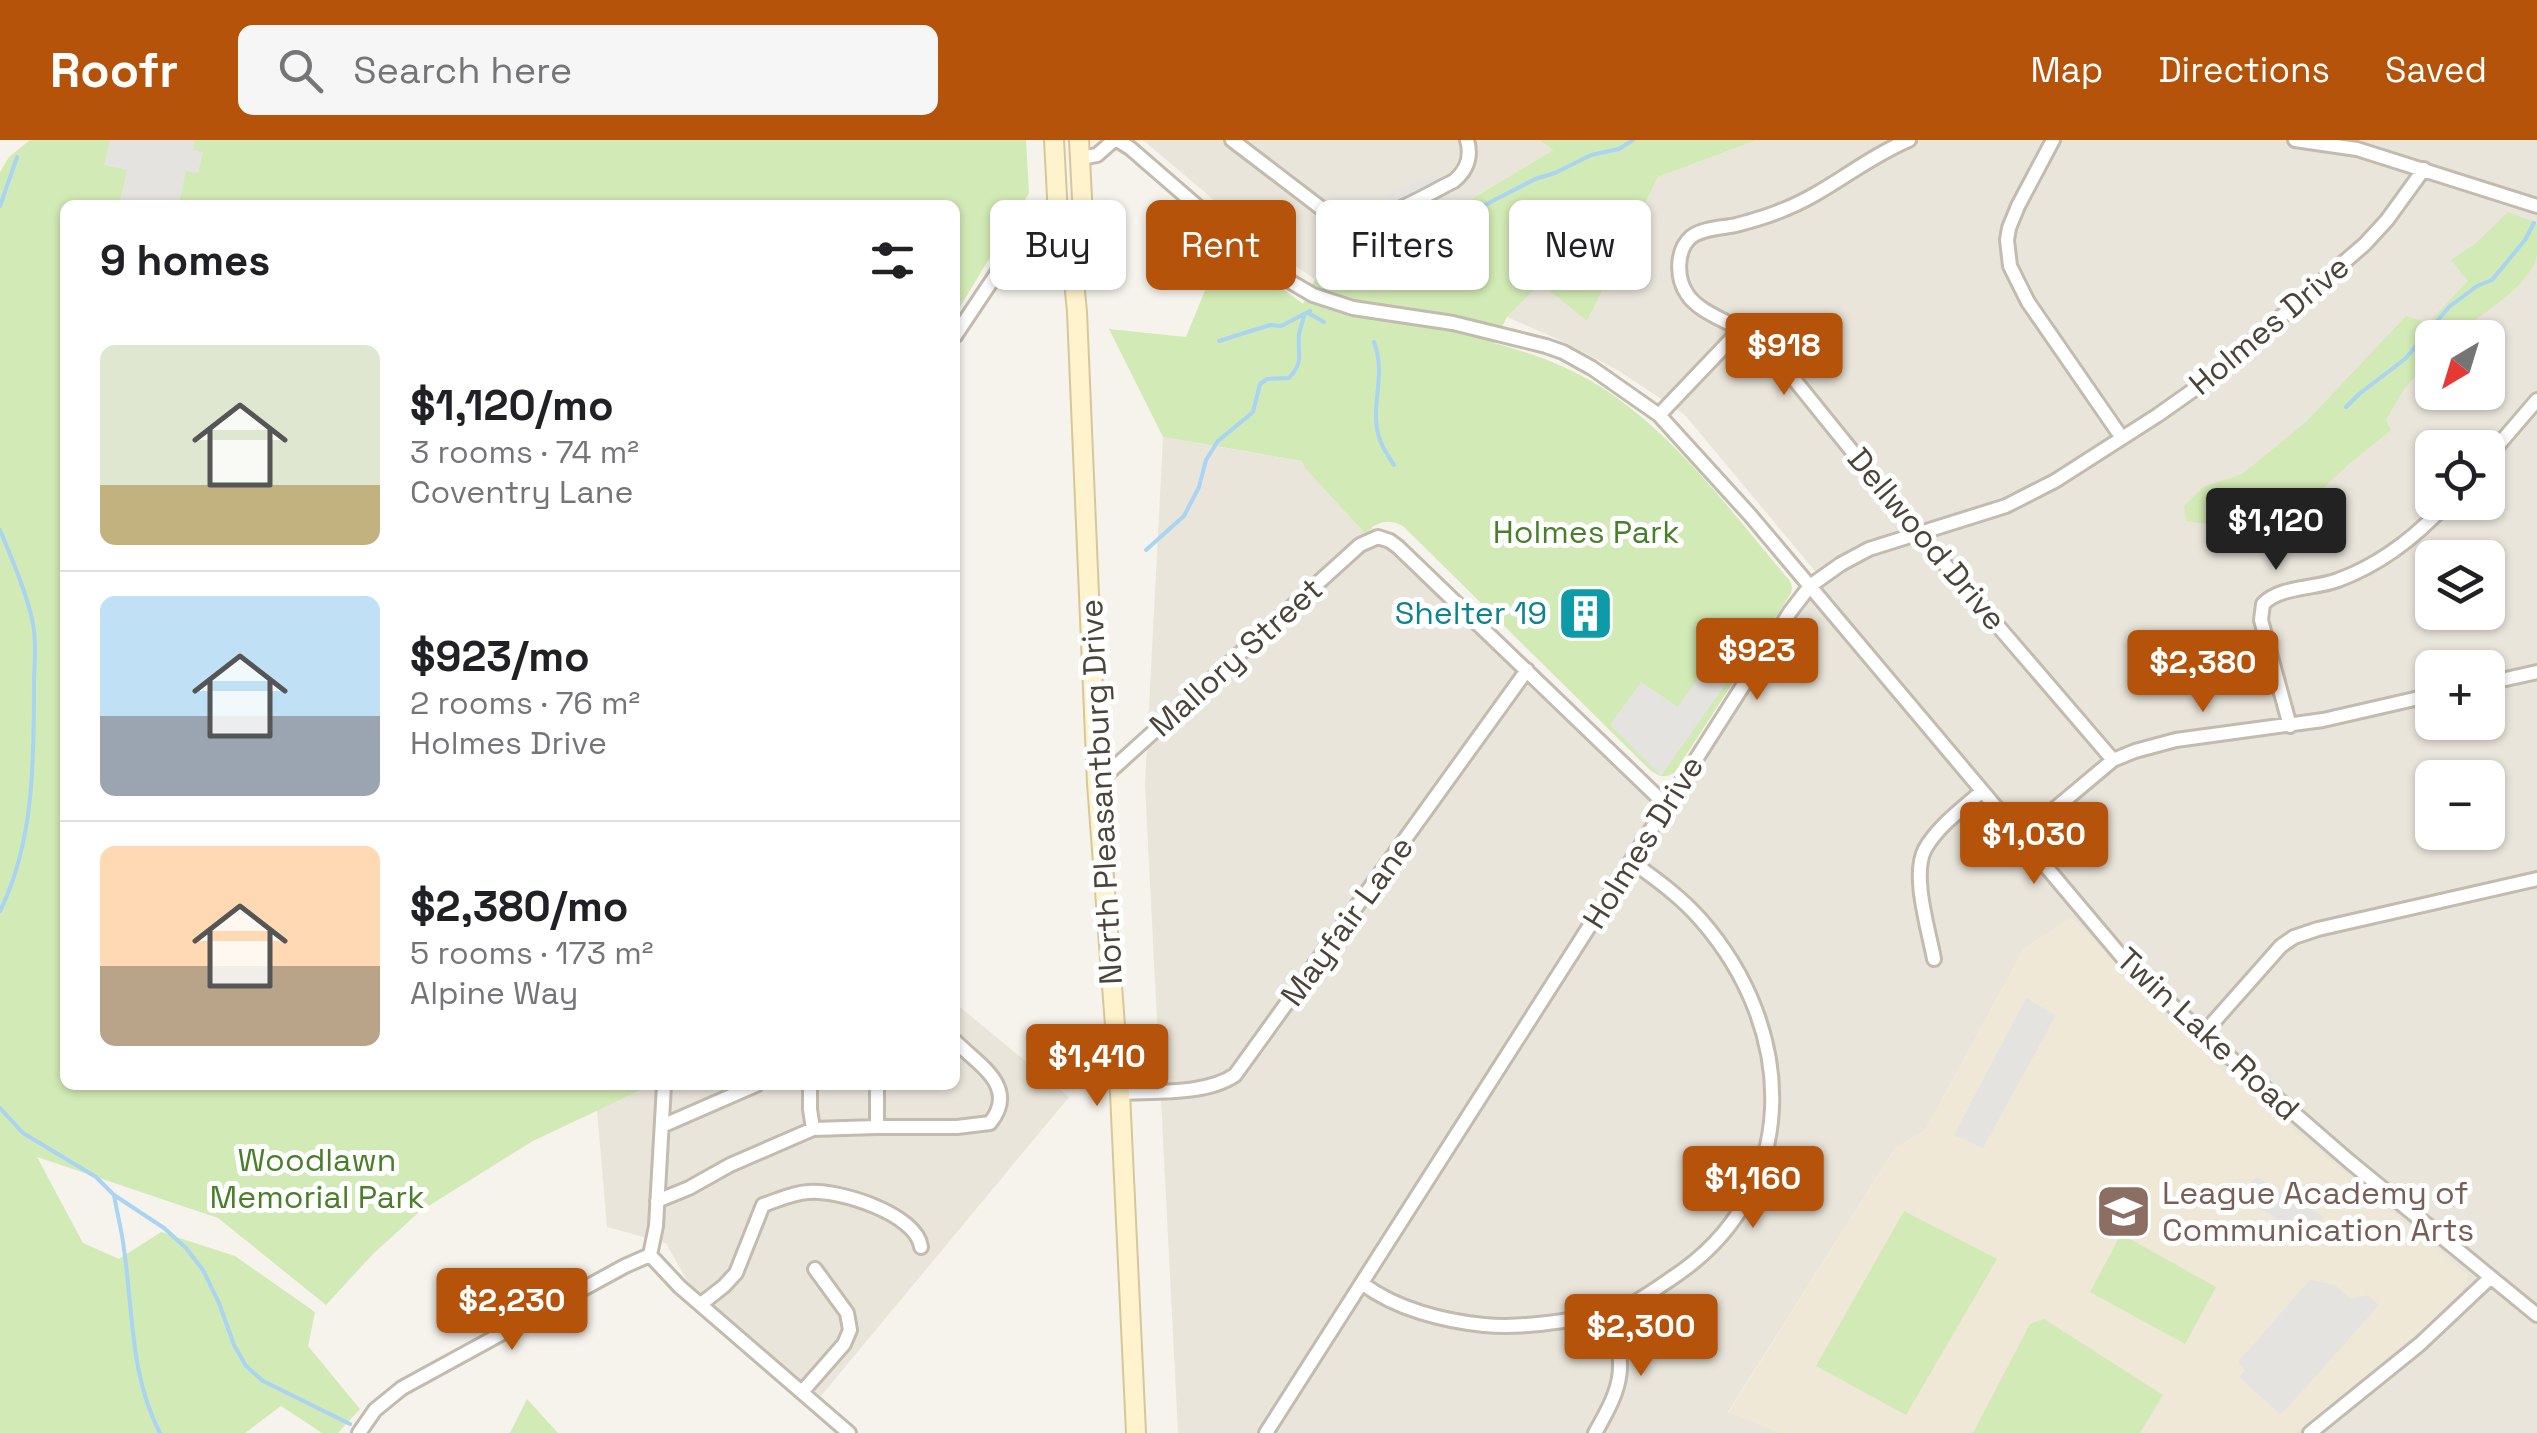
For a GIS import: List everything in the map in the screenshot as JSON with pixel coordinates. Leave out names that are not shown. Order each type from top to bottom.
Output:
[{"type":"main road","name":"North Pleasantburg Drive","points":[[1054,140],[1058,200]]},
{"type":"main road","name":"North Pleasantburg Drive","points":[[1082,145],[1084,200]]},
{"type":"main road","name":"North Pleasantburg Drive","points":[[1075,290],[1097,783],[1120,1093],[1136,1433]]},
{"type":"street","points":[[1082,145],[1097,155],[1115,140]]},
{"type":"street","name":"Twin Lake Road","points":[[1115,140],[1130,148],[1272,271],[1313,295],[1352,308],[1467,326],[1546,346],[1614,382],[1658,415],[1810,586],[2116,950],[2203,1034],[2348,1162],[2537,1314]]},
{"type":"street","points":[[1232,140],[1338,221],[1352,224],[1375,218],[1454,181],[1468,160],[1467,140]]},
{"type":"street","name":"Dellwood Drive","points":[[1908,140],[1792,206],[1766,217],[1693,235],[1680,257],[1680,278],[1691,300],[1763,344],[1780,362],[1918,534],[2113,760]]},
{"type":"street","points":[[2052,140],[2009,228],[2010,266],[2028,302],[2122,438]]},
{"type":"street","points":[[2296,140],[2357,150],[2537,206]]},
{"type":"street","name":"Holmes Drive","points":[[1266,1433],[1666,804],[1810,586],[1869,549],[2017,501],[2200,386],[2365,244],[2424,169]]},
{"type":"street","points":[[960,329],[990,284]]},
{"type":"street","points":[[1658,415],[1740,330]]},
{"type":"street","points":[[2505,438],[2537,400]]},
{"type":"street","points":[[2290,726],[2262,620],[2262,604],[2274,595],[2333,582],[2368,566],[2414,536],[2430,520]]},
{"type":"street","name":"Mallory Street","points":[[1097,783],[1360,546],[1378,537],[1398,547],[1527,670]]},
{"type":"street","points":[[1527,670],[1666,804]]},
{"type":"street","name":"Mayfair Lane","points":[[1120,1093],[1208,1088],[1235,1075],[1527,670]]},
{"type":"street","points":[[2505,679],[2537,672]]},
{"type":"street","points":[[2020,838],[2113,760],[2154,744],[2290,726],[2415,700]]},
{"type":"street","points":[[1934,959],[1920,862],[1944,825],[1981,792]]},
{"type":"street","points":[[1363,1284],[1419,1311],[1469,1323],[1534,1326],[1613,1313],[1702,1257],[1729,1229],[1746,1202],[1769,1146],[1774,1104],[1760,1023],[1719,942],[1688,905],[1632,861]]},
{"type":"street","points":[[2203,1034],[2281,946],[2294,937],[2537,880]]},
{"type":"street","points":[[657,1202],[813,1129],[957,1127],[990,1122],[1001,1104],[997,1082],[960,1047]]},
{"type":"street","points":[[650,1255],[656,1226],[664,1090]]},
{"type":"street","points":[[662,1126],[745,1090]]},
{"type":"street","points":[[810,1090],[813,1129]]},
{"type":"street","points":[[877,1090],[878,1128]]},
{"type":"street","points":[[701,1304],[736,1273],[763,1206],[791,1195],[820,1192],[876,1206],[910,1227],[918,1235],[921,1247]]},
{"type":"street","points":[[650,1255],[680,1287],[849,1433]]},
{"type":"street","points":[[359,1433],[375,1410],[402,1388],[650,1255]]},
{"type":"street","points":[[802,1392],[850,1334],[847,1313],[815,1269]]},
{"type":"street","points":[[2310,1433],[2420,1344],[2490,1278]]},
{"type":"street","points":[[1595,1433],[1611,1405],[1622,1369],[1613,1313]]},
{"type":"shaded area","points":[[110,140],[195,140],[193,150],[203,152],[198,173],[186,171],[180,200],[120,200],[127,170],[104,165]]},
{"type":"shaded area","points":[[1143,140],[1539,140],[1553,150],[1470,200],[1316,200],[1315,279],[1296,267],[1296,200],[1214,200]]},
{"type":"shaded area","points":[[1757,140],[2537,140],[2537,1433],[2295,1433],[2460,1297],[2467,1275],[2213,1064],[2071,918],[2024,949],[1925,1131],[1896,1147],[1728,1412],[1782,1433],[1178,1433],[1145,785],[1163,437],[1313,463],[1366,522],[1668,799],[1820,577],[1684,414],[1619,371],[1507,317],[1532,290],[1550,290],[1587,320],[1602,290],[1651,290],[1651,200],[1647,200],[1658,177]]},
{"type":"shaded area","points":[[1435,174],[1439,181],[1402,200],[1384,197]]},
{"type":"shaded area","points":[[1739,650],[1748,652],[1661,776],[1610,725],[1641,682],[1678,707],[1707,665]]},
{"type":"shaded area","name":"League Academy of Communication Arts","points":[[2071,918],[2213,1064],[2468,1275],[2460,1297],[2295,1433],[1782,1433],[1728,1413],[1896,1147],[1925,1131],[2024,949]]},
{"type":"shaded area","points":[[2026,998],[2056,1015],[1983,1148],[1954,1135]]},
{"type":"shaded area","points":[[960,1007],[1069,1097],[821,1396],[701,1306],[666,1243],[607,1227],[597,1110],[640,1090],[960,1090]]},
{"type":"shaded area","points":[[2257,1177],[2324,1217],[2309,1238],[2237,1195]]},
{"type":"shaded area","points":[[2310,1280],[2335,1285],[2351,1299],[2368,1295],[2379,1305],[2281,1415],[2239,1377],[2245,1370],[2238,1362]]},
{"type":"green space","name":"Woodlawn Memorial Park","points":[[30,140],[1026,140],[1029,193],[1025,200],[990,200],[990,257],[960,307],[960,200],[60,200],[60,1090],[640,1090],[533,1141],[419,1212],[326,1305],[218,1218],[37,1157],[83,1243],[119,1259],[161,1232],[235,1256],[315,1312],[308,1346],[360,1409],[338,1433],[322,1433],[281,1406],[245,1433],[0,1433],[0,172],[9,157]]},
{"type":"green space","name":"Holmes Park","points":[[1539,140],[1757,140],[1658,177],[1647,200],[1509,200],[1509,290],[1533,290],[1507,317],[1494,343],[1563,366],[1629,407],[1702,477],[1792,587],[1675,772],[1668,776],[1648,768],[1403,526],[1383,522],[1365,533],[1302,461],[1163,437],[1109,329],[1186,337],[1205,290],[1285,290],[1303,304],[1316,278],[1316,290],[1489,290],[1489,200],[1470,200],[1553,150]]},
{"type":"green space","points":[[2508,212],[2537,223],[2533,267],[2502,300],[2476,320],[2431,320],[2468,281],[2451,260],[2475,244]]},
{"type":"green space","name":"Holmes Park","points":[[1549,290],[1602,290],[1587,321]]},
{"type":"green space","points":[[2406,316],[2419,320],[2415,320],[2415,376],[2386,420],[2391,430],[2311,500],[2254,531],[2186,521],[2184,506],[2203,487],[2242,474],[2306,422]]},
{"type":"green space","points":[[1904,1211],[1997,1259],[1906,1415],[1816,1366]]},
{"type":"green space","points":[[2121,1234],[2216,1287],[2185,1344],[2090,1292]]},
{"type":"green space","points":[[2044,1319],[2163,1395],[2140,1433],[1973,1433],[2030,1324]]},
{"type":"green space","points":[[527,1399],[558,1433],[510,1433]]},
{"type":"waterway","points":[[1489,203],[1535,179],[1591,155],[1619,149],[1633,140]]},
{"type":"waterway","points":[[0,206],[17,157]]},
{"type":"waterway","points":[[2346,407],[2405,359],[2449,307],[2492,280],[2534,223]]},
{"type":"waterway","points":[[1219,341],[1270,325],[1281,326],[1310,311]]},
{"type":"waterway","points":[[1308,313],[1324,322]]},
{"type":"waterway","points":[[1146,550],[1184,516],[1199,487],[1206,460],[1218,441],[1253,412],[1260,384],[1267,379],[1289,378],[1294,372],[1299,362],[1299,334],[1304,316]]},
{"type":"waterway","points":[[1374,342],[1379,365],[1377,429],[1394,465]]},
{"type":"waterway","points":[[0,530],[27,601],[35,647],[30,801],[20,858],[0,911]]},
{"type":"waterway","points":[[0,1108],[23,1133],[96,1177],[186,1248],[203,1270],[246,1366],[263,1381],[350,1424]]},
{"type":"waterway","points":[[114,1195],[138,1366],[160,1433]]},
{"type":"place","name":"Shelter 19","points":[[1586,613]]},
{"type":"place","name":"League Academy of Communication Arts","points":[[2123,1211]]}]
